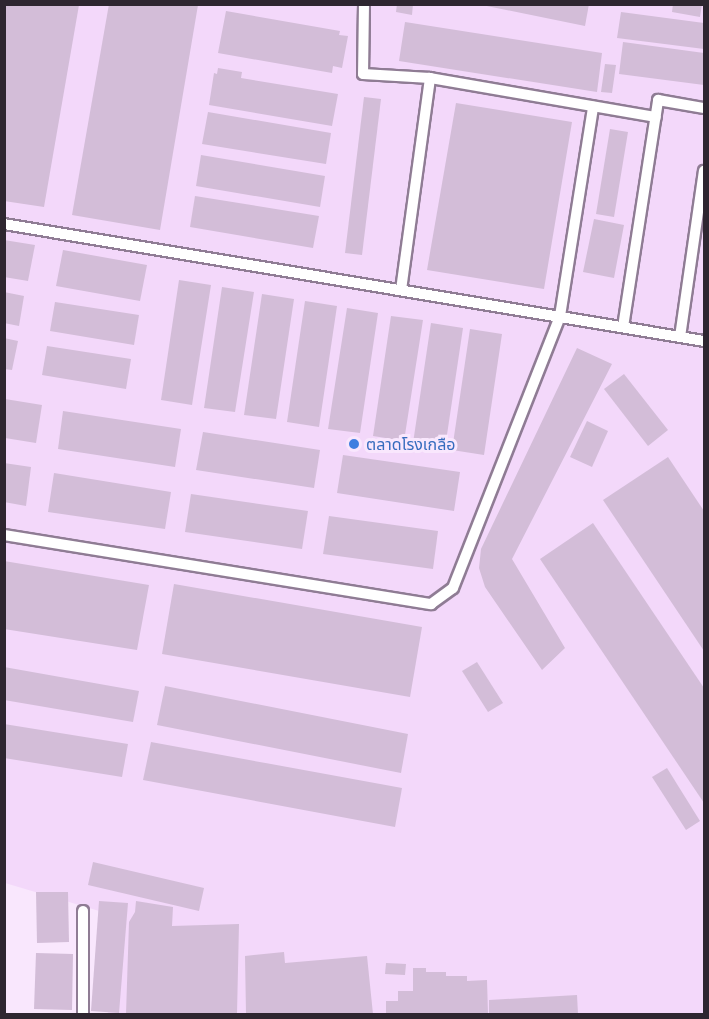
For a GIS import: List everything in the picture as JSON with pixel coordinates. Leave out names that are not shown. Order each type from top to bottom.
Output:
[{"type":"lane","points":[[364,4],[363,74],[430,78],[656,117]]},
{"type":"lane","points":[[401,290],[430,78]]},
{"type":"lane","points":[[623,327],[658,100],[705,108]]},
{"type":"lane","points":[[4,535],[431,604],[453,588],[560,316],[593,107]]},
{"type":"lane","points":[[680,337],[705,171]]},
{"type":"lane","points":[[4,224],[705,341]]},
{"type":"lane","points":[[83,911],[83,1014]]},
{"type":"shaded area","name":"ตลาดโรงเกลือ","points":[[4,5],[704,5],[704,1014],[108,1014],[106,913],[5,883]]},
{"type":"building","points":[[109,4],[198,5],[160,230],[72,215]]},
{"type":"building","points":[[397,4],[413,4],[412,15],[396,12]]},
{"type":"building","points":[[477,4],[589,4],[585,26]]},
{"type":"building","points":[[673,4],[702,4],[700,17],[672,12]]},
{"type":"building","points":[[4,5],[79,5],[44,207],[4,201]]},
{"type":"building","points":[[226,11],[340,31],[339,35],[348,36],[342,68],[333,66],[332,73],[218,53]]},
{"type":"building","points":[[621,12],[704,23],[704,49],[617,38]]},
{"type":"building","points":[[405,22],[602,53],[597,92],[399,61]]},
{"type":"building","points":[[623,42],[704,53],[704,85],[619,74]]},
{"type":"building","points":[[605,64],[616,65],[612,93],[601,92]]},
{"type":"building","points":[[218,68],[242,72],[241,78],[338,94],[332,126],[209,105],[214,73],[217,74]]},
{"type":"building","points":[[364,97],[381,99],[362,255],[345,253]]},
{"type":"building","points":[[456,103],[572,122],[544,289],[427,270]]},
{"type":"building","points":[[208,112],[331,133],[326,164],[202,144]]},
{"type":"building","points":[[610,129],[628,132],[614,217],[596,214]]},
{"type":"building","points":[[201,155],[325,176],[320,207],[196,186]]},
{"type":"building","points":[[195,196],[319,216],[313,248],[190,227]]},
{"type":"building","points":[[594,219],[624,225],[614,278],[583,272]]},
{"type":"building","points":[[4,240],[35,245],[28,281],[4,277]]},
{"type":"building","points":[[63,250],[147,265],[140,301],[56,286]]},
{"type":"building","points":[[179,280],[211,285],[192,405],[161,400]]},
{"type":"building","points":[[222,287],[254,292],[235,412],[204,408]]},
{"type":"building","points":[[4,292],[24,296],[19,326],[4,323]]},
{"type":"building","points":[[262,294],[294,299],[276,419],[244,415]]},
{"type":"building","points":[[305,301],[337,306],[319,427],[287,422]]},
{"type":"building","points":[[55,302],[139,315],[134,345],[50,331]]},
{"type":"building","points":[[347,308],[378,313],[360,433],[328,429]]},
{"type":"building","points":[[391,316],[423,320],[404,441],[373,436]]},
{"type":"building","points":[[431,323],[463,328],[445,448],[413,443]]},
{"type":"building","points":[[470,329],[502,334],[484,455],[452,450]]},
{"type":"building","points":[[4,338],[18,341],[12,370],[4,369]]},
{"type":"building","points":[[47,346],[131,359],[126,389],[42,375]]},
{"type":"building","points":[[577,348],[612,364],[512,559],[565,648],[542,670],[485,587],[479,568],[481,549]]},
{"type":"building","points":[[624,374],[668,430],[648,446],[604,389]]},
{"type":"building","points":[[5,399],[42,405],[36,443],[5,438]]},
{"type":"building","points":[[63,411],[181,429],[175,467],[58,449]]},
{"type":"building","points":[[587,421],[608,431],[592,467],[570,457]]},
{"type":"building","points":[[203,432],[320,450],[314,488],[196,470]]},
{"type":"building","points":[[343,455],[460,472],[454,511],[337,493]]},
{"type":"building","points":[[668,457],[704,511],[704,651],[603,500]]},
{"type":"building","points":[[4,463],[31,467],[26,506],[4,502]]},
{"type":"building","points":[[54,473],[171,492],[165,529],[48,512]]},
{"type":"building","points":[[191,494],[308,511],[302,549],[185,532]]},
{"type":"building","points":[[329,516],[438,531],[433,569],[323,554]]},
{"type":"building","points":[[593,523],[704,688],[704,803],[540,559]]},
{"type":"building","points":[[4,561],[149,585],[137,650],[4,629]]},
{"type":"building","points":[[174,584],[422,627],[410,697],[162,654]]},
{"type":"building","points":[[477,662],[503,703],[488,712],[462,671]]},
{"type":"building","points":[[4,667],[139,691],[133,722],[4,700]]},
{"type":"building","points":[[165,686],[408,734],[401,773],[157,725]]},
{"type":"building","points":[[4,724],[128,744],[122,777],[4,758]]},
{"type":"building","points":[[151,742],[402,788],[395,827],[143,780]]},
{"type":"building","points":[[667,768],[700,821],[686,830],[652,777]]},
{"type":"building","points":[[93,862],[204,888],[199,911],[88,885]]},
{"type":"building","points":[[36,892],[68,892],[69,942],[37,943]]},
{"type":"building","points":[[99,901],[128,903],[119,1013],[91,1011]]},
{"type":"building","points":[[136,901],[173,907],[172,926],[239,924],[237,1014],[126,1014],[129,922],[135,912]]},
{"type":"building","points":[[284,952],[285,963],[367,956],[373,1014],[246,1014],[245,956]]},
{"type":"building","points":[[36,953],[73,954],[72,1010],[34,1009]]},
{"type":"building","points":[[386,963],[406,964],[405,975],[385,974]]},
{"type":"building","points":[[413,968],[426,968],[426,972],[446,972],[446,976],[467,976],[467,981],[487,980],[488,1014],[386,1014],[386,1001],[398,1001],[398,991],[413,991]]},
{"type":"building","points":[[577,995],[578,1014],[489,1014],[489,1000]]},
{"type":"place","name":"ตลาดโรงเกลือ","points":[[354,444]]}]
